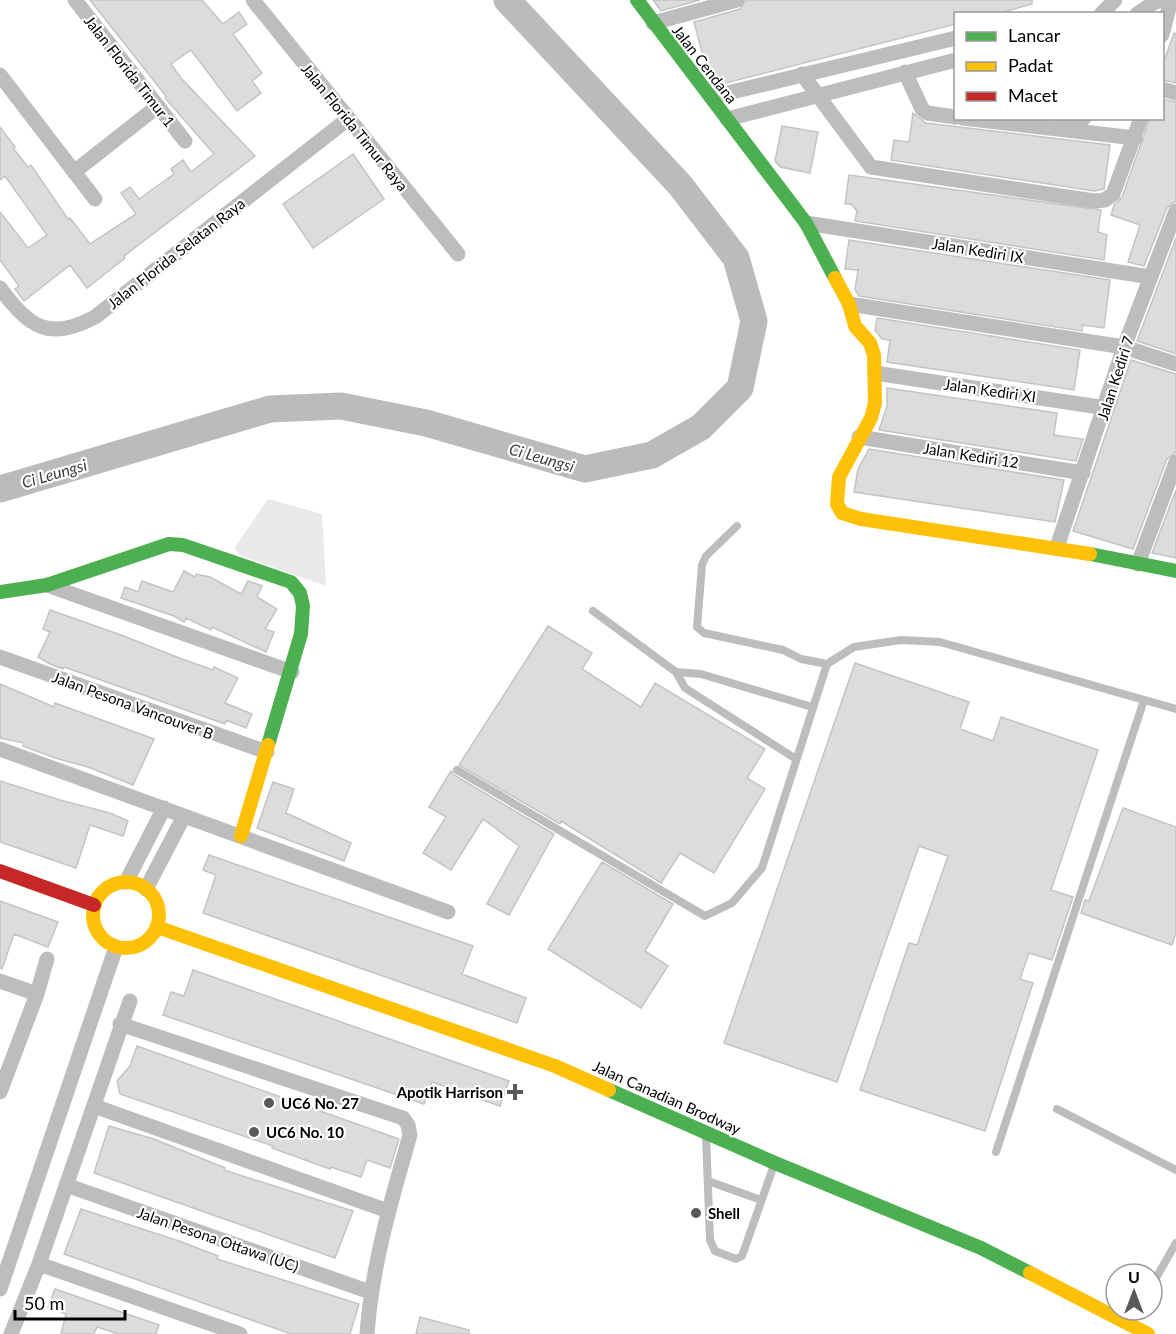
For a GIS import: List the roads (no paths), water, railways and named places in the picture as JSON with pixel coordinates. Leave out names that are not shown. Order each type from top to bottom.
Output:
[{"type":"street","name":"Jalan Florida Timur 1","points":[[75,0],[185,141]]},
{"type":"street","name":"Jalan Florida Timur Raya","points":[[253,0],[458,254]]},
{"type":"street","name":"Jalan Cendana","points":[[637,0],[806,223],[849,304],[855,326],[870,343],[874,355],[875,404],[871,418],[839,477],[837,496],[842,513],[861,519],[1057,547]]},
{"type":"street","points":[[653,23],[737,0]]},
{"type":"street","points":[[1103,12],[1115,0]]},
{"type":"street","points":[[1140,12],[1155,2],[1164,0]]},
{"type":"street","points":[[1164,27],[1171,0]]},
{"type":"street","points":[[711,97],[954,38]]},
{"type":"street","points":[[727,119],[816,94],[954,60]]},
{"type":"street","points":[[905,72],[922,109],[954,117]]},
{"type":"street","points":[[802,74],[871,167],[1094,201],[1105,200],[1113,194],[1140,120]]},
{"type":"street","points":[[0,75],[95,199]]},
{"type":"street","points":[[74,171],[158,106]]},
{"type":"street","name":"Jalan Florida Selatan Raya","points":[[0,288],[16,309],[33,323],[51,329],[73,329],[95,317],[348,119]]},
{"type":"street","points":[[983,120],[1135,138]]},
{"type":"street","points":[[1053,127],[1076,120]]},
{"type":"street","name":"Jalan Kediri 7","points":[[1057,547],[1106,408],[1124,347],[1176,211]]},
{"type":"street","name":"Jalan Kediri IX","points":[[806,223],[1151,277]]},
{"type":"street","points":[[849,304],[1124,347],[1176,364]]},
{"type":"street","name":"Jalan Kediri XI","points":[[875,373],[1106,408]]},
{"type":"street","name":"Jalan Kediri 12","points":[[859,437],[1083,473]]},
{"type":"street","points":[[1138,564],[1176,462]]},
{"type":"street","points":[[0,592],[47,585],[169,544],[183,545],[291,582],[300,590],[304,604],[302,634],[241,836]]},
{"type":"street","points":[[1057,547],[1176,571]]},
{"type":"street","points":[[47,585],[292,672]]},
{"type":"street","name":"Jalan Pesona Vancouver B","points":[[0,657],[267,752]]},
{"type":"street","points":[[0,749],[448,912]]},
{"type":"street","points":[[126,882],[164,808]]},
{"type":"street","points":[[146,889],[184,816]]},
{"type":"street","points":[[0,871],[94,904]]},
{"type":"street","points":[[126,882],[146,889],[158,906],[157,927],[145,943],[136,947],[116,948],[106,943],[93,926],[94,904],[106,888],[126,882]]},
{"type":"street","name":"Jalan Canadian Brodway","points":[[157,927],[555,1066],[775,1163],[981,1248],[1148,1334]]},
{"type":"street","points":[[0,1289],[116,948]]},
{"type":"street","points":[[0,1092],[4,1071],[37,994],[47,959]]},
{"type":"street","points":[[0,981],[37,994]]},
{"type":"street","points":[[11,1334],[39,1264],[120,1024],[130,1001]]},
{"type":"street","points":[[120,1024],[403,1118],[408,1125],[410,1135],[388,1211],[370,1292],[367,1334]]},
{"type":"street","points":[[94,1106],[388,1211]]},
{"type":"street","name":"Jalan Pesona Ottawa (UC)","points":[[66,1185],[370,1292]]},
{"type":"street","points":[[39,1264],[240,1334]]},
{"type":"lane","points":[[737,526],[706,556],[702,565],[697,604],[699,631],[783,650],[801,659],[827,664]]},
{"type":"lane","points":[[593,611],[676,672],[685,688],[796,759]]},
{"type":"lane","points":[[457,770],[705,916],[732,903],[762,868],[827,664],[854,647],[901,640],[940,642],[1176,709]]},
{"type":"lane","points":[[676,672],[701,674],[812,707]]},
{"type":"lane","points":[[996,1152],[1144,700]]},
{"type":"lane","points":[[1057,1109],[1176,1170]]},
{"type":"lane","points":[[706,1132],[711,1246],[715,1251],[736,1259],[742,1256],[775,1163]]},
{"type":"lane","points":[[708,1181],[761,1200]]},
{"type":"lane","points":[[1164,1264],[1176,1243]]},
{"type":"waterway","name":"Ci Leungsi","points":[[0,489],[270,409],[341,406],[426,423],[585,469],[652,455],[701,427],[740,388],[754,321],[736,258],[680,185],[507,0]]},
{"type":"place","name":"Apotik Harrison","points":[[515,1092]]},
{"type":"place","name":"UC6 No. 27","points":[[269,1103]]},
{"type":"place","name":"UC6 No. 10","points":[[254,1132]]},
{"type":"place","name":"Shell","points":[[696,1213]]}]
